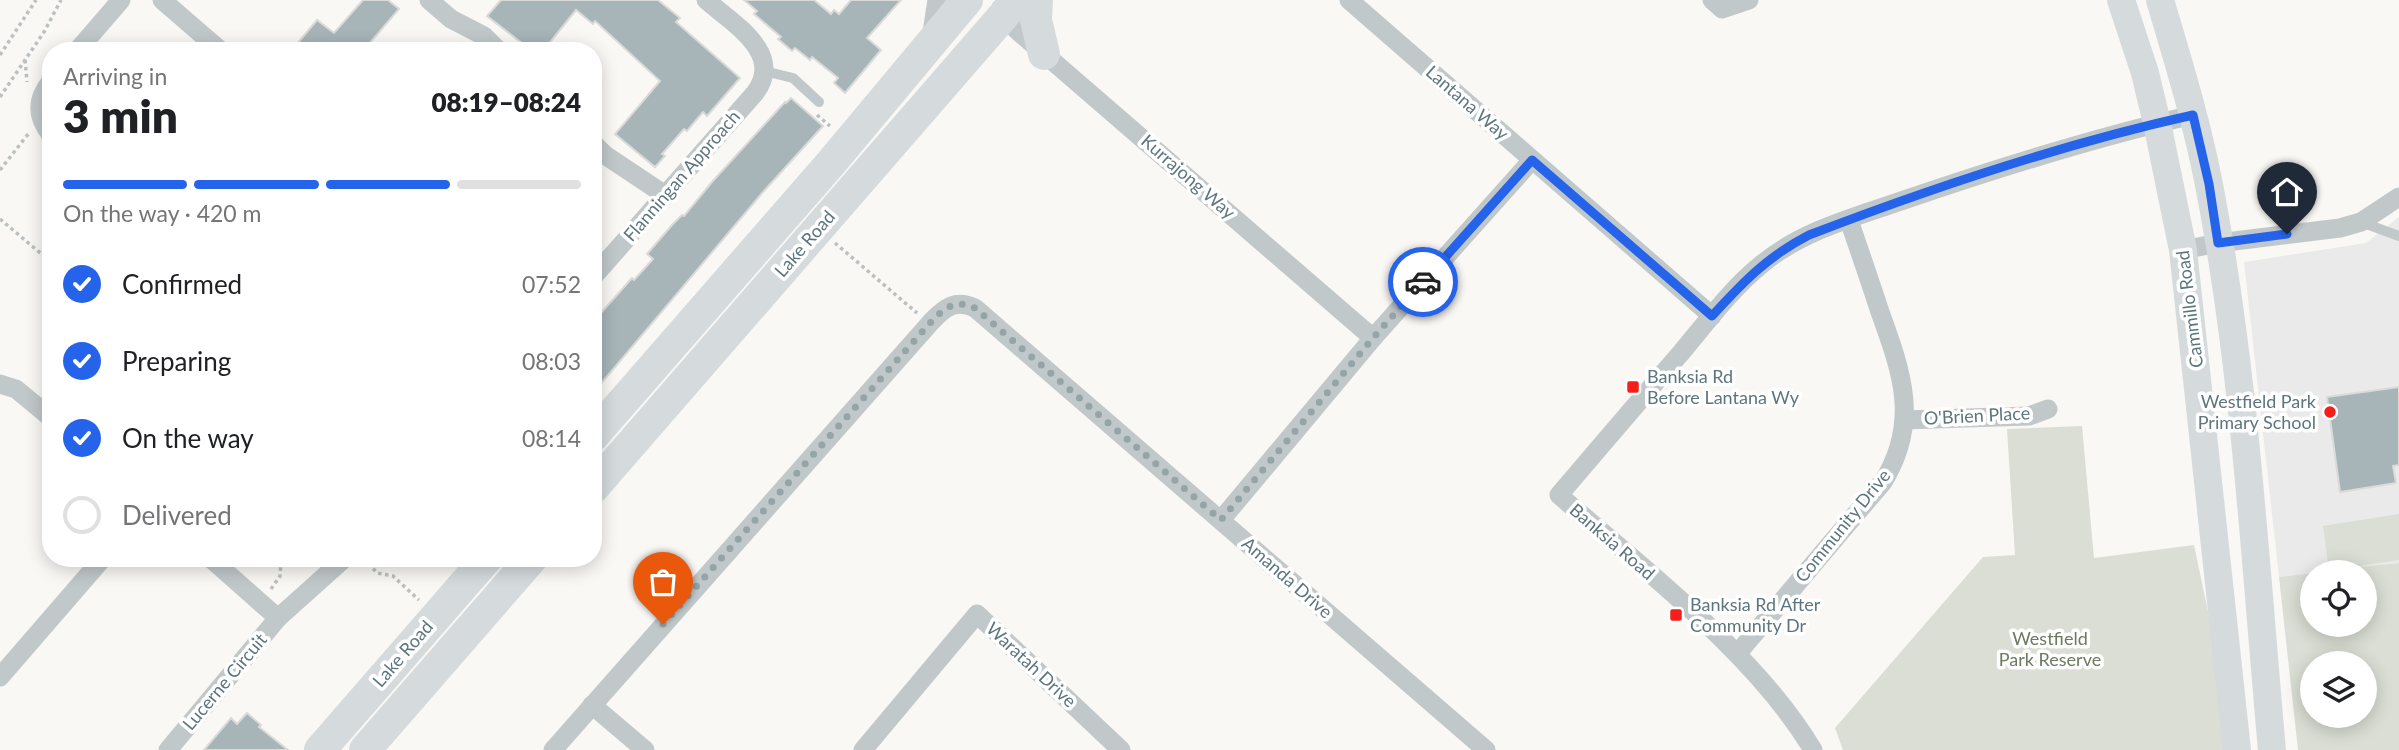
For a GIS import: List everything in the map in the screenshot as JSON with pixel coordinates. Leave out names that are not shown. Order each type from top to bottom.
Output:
[{"type":"main road","name":"Lake Road","points":[[602,426],[831,163],[938,22],[967,0]]},
{"type":"main road","points":[[1037,0],[1036,20],[1044,54]]},
{"type":"main road","name":"Cammillo Road","points":[[2121,0],[2145,73],[2183,250],[2237,750]]},
{"type":"main road","name":"Cammillo Road","points":[[2160,0],[2193,115],[2209,184],[2236,361],[2272,750]]},
{"type":"main road","name":"Lake Road","points":[[602,477],[1006,5]]},
{"type":"main road","name":"Lake Road","points":[[320,750],[479,567]]},
{"type":"main road","name":"Lake Road","points":[[365,750],[524,567]]},
{"type":"street","points":[[85,42],[121,0]]},
{"type":"street","points":[[162,0],[211,42]]},
{"type":"street","points":[[429,0],[451,19],[484,36],[490,42]]},
{"type":"street","points":[[706,0],[758,47],[763,57],[764,71]]},
{"type":"street","name":"Lantana Way","points":[[1349,0],[1712,316]]},
{"type":"street","points":[[1712,0],[1722,9],[1749,0]]},
{"type":"street","points":[[938,22],[1006,5]]},
{"type":"street","name":"Kurrajong Way","points":[[1006,5],[1044,54],[1373,338]]},
{"type":"street","name":"Flanningan Approach","points":[[602,267],[755,93],[763,80],[764,71]]},
{"type":"street","points":[[42,94],[39,108],[42,122]]},
{"type":"street","name":"Banksia Road","points":[[1813,750],[1786,713],[1719,635],[1559,495],[1712,316],[1754,271],[1782,249],[1809,235],[1849,220],[1993,170],[2193,115]]},
{"type":"street","points":[[602,152],[665,195]]},
{"type":"street","points":[[1221,520],[1373,338],[1532,160]]},
{"type":"street","points":[[2183,250],[2340,228],[2361,222],[2399,197]]},
{"type":"street","name":"Community Drive","points":[[1737,654],[1883,482],[1899,450],[1905,402],[1899,366],[1849,220]]},
{"type":"street","name":"Amanda Drive","points":[[553,750],[957,295],[1486,750]]},
{"type":"street","points":[[0,384],[16,389],[42,411]]},
{"type":"street","name":"O'Brien Place","points":[[1904,420],[2029,416],[2048,409]]},
{"type":"street","points":[[0,677],[95,567]]},
{"type":"street","name":"Lucerne Circuit","points":[[168,750],[278,618],[220,567]]},
{"type":"street","points":[[278,618],[335,567]]},
{"type":"street","name":"Waratah Drive","points":[[863,750],[977,614],[1121,750]]},
{"type":"street","points":[[592,705],[645,750]]},
{"type":"lane","points":[[764,71],[793,78],[819,102]]},
{"type":"lane","points":[[2361,222],[2399,236]]},
{"type":"path","points":[[0,55],[36,0]]},
{"type":"path","points":[[0,97],[44,32],[61,0]]},
{"type":"path","points":[[25,60],[27,84]]},
{"type":"path","points":[[816,114],[836,132]]},
{"type":"path","points":[[0,170],[42,132]]},
{"type":"path","points":[[0,219],[42,254]]},
{"type":"path","points":[[828,237],[919,316]]},
{"type":"path","points":[[267,593],[280,576],[281,567]]},
{"type":"path","points":[[372,567],[377,573],[393,576],[425,606]]},
{"type":"shaded area","name":"Westfield Park Primary School","points":[[2399,217],[2399,563],[2377,566],[2377,560],[2300,560],[2300,575],[2279,577],[2244,262],[2366,243]]},
{"type":"green space","name":"Westfield Park Reserve","points":[[2082,426],[2094,558],[2194,545],[2217,654],[2224,750],[1843,750],[1835,728],[1983,557],[2015,555],[2007,429]]},
{"type":"green space","points":[[2399,514],[2399,560],[2377,563],[2377,560],[2328,560],[2323,526]]},
{"type":"green space","points":[[2399,563],[2399,750],[2298,750],[2279,577],[2300,574],[2300,637],[2377,637],[2377,565]]},
{"type":"building","points":[[363,0],[388,0],[399,9],[371,42],[299,42],[317,20],[334,33]]},
{"type":"building","points":[[501,0],[658,0],[680,18],[676,22],[740,78],[707,116],[703,112],[687,131],[684,129],[662,154],[665,156],[655,167],[615,134],[660,81],[595,21],[593,24],[576,10],[550,42],[520,42],[487,16]]},
{"type":"building","points":[[744,0],[814,0],[831,14],[834,10],[839,14],[851,0],[901,0],[867,38],[881,50],[845,93],[834,83],[838,78],[812,57],[810,60],[795,48],[792,51],[778,39],[781,37],[754,14],[757,11]]},
{"type":"building","points":[[791,98],[823,126],[763,192],[602,382],[602,312],[653,259],[647,254],[672,225],[684,216]]},
{"type":"building","points":[[2399,387],[2399,465],[2393,466],[2396,483],[2340,492],[2327,397]]},
{"type":"building","points":[[247,713],[261,725],[259,727],[288,750],[204,750],[231,718],[237,724]]},
{"type":"way so far","points":[[663,624],[939,313],[951,305],[967,304],[975,308],[1221,520],[1423,282]]},
{"type":"place","name":"Banksia Rd Before Lantana Wy","points":[[1633,387]]},
{"type":"place","name":"Westfield Park Primary School","points":[[2330,412]]},
{"type":"place","name":"Banksia Rd After Community Dr","points":[[1676,615]]},
{"type":"route","points":[[1423,282],[1532,160],[1712,316],[1761,265],[1782,249],[1809,235],[1993,170],[2135,128],[2193,115],[2209,184],[2218,243],[2287,234]]}]
